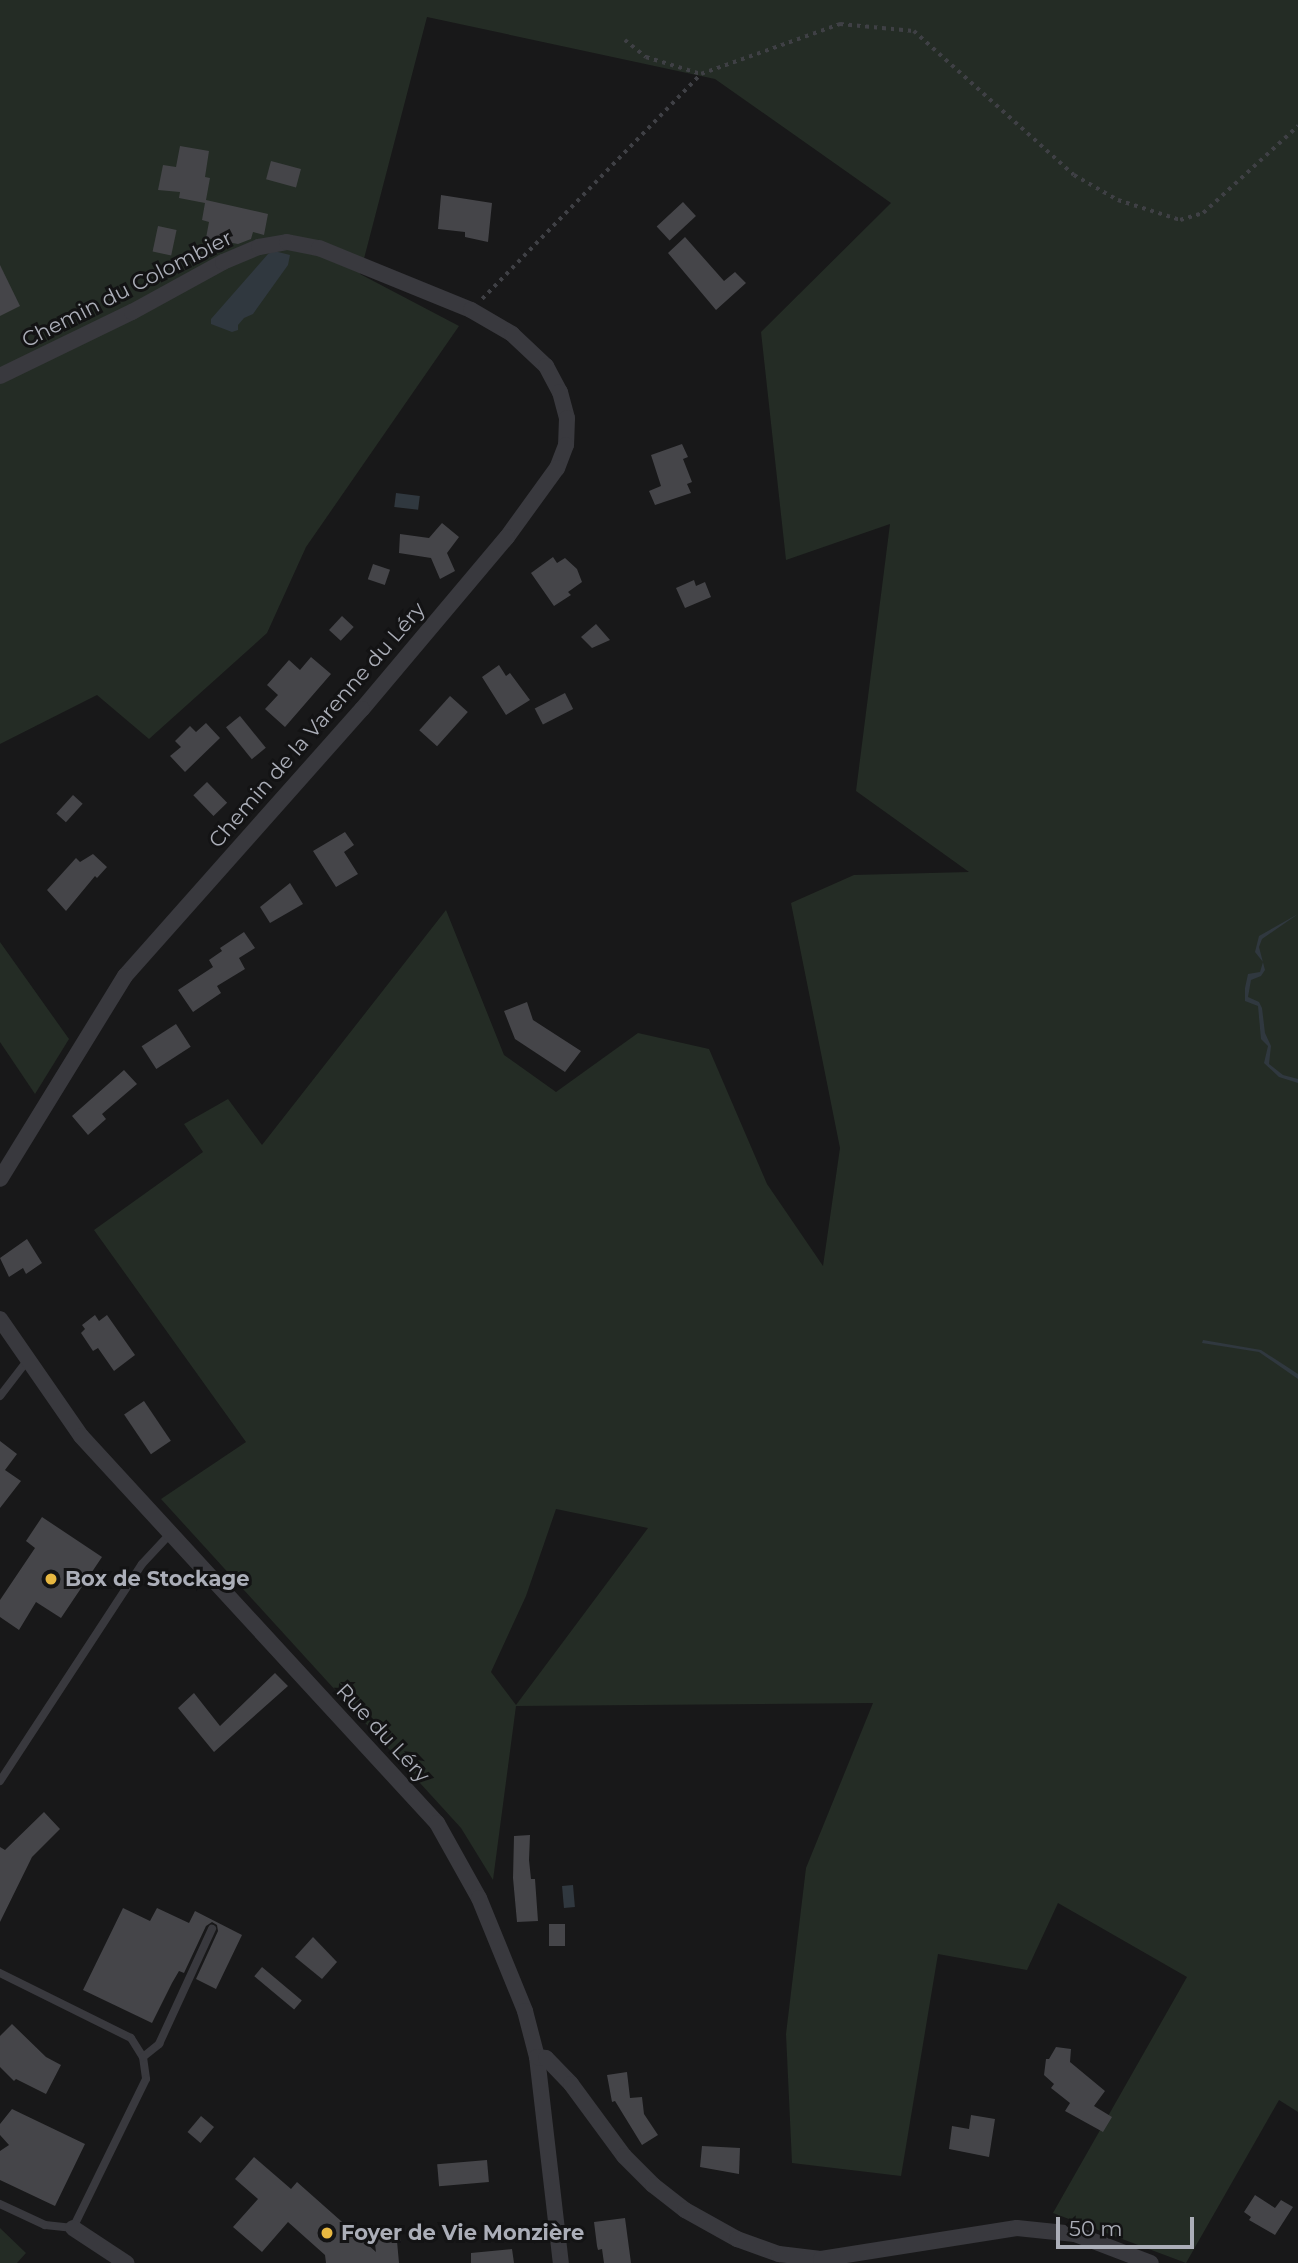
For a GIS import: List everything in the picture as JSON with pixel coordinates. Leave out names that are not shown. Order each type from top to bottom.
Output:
[{"type":"street","name":"Chemin du Colombier","points":[[0,376],[132,312],[223,262],[259,247],[287,242],[319,248],[471,310]]},
{"type":"street","name":"Chemin de la Varenne du Léry","points":[[0,1179],[125,976],[362,709],[508,537],[557,468],[566,445],[567,418],[560,392],[546,366],[512,334],[471,310]]},
{"type":"street","name":"Rue du Léry","points":[[0,1319],[81,1436],[437,1823],[479,1898],[525,2011],[537,2057],[561,2263]]},
{"type":"street","points":[[537,2057],[546,2058],[571,2084],[624,2156],[653,2185],[685,2210],[737,2239],[779,2254],[821,2259],[1009,2228],[1033,2228],[1076,2234],[1151,2263]]},
{"type":"street","points":[[72,2228],[126,2263]]},
{"type":"lane","points":[[0,1396],[27,1361]]},
{"type":"lane","points":[[0,1781],[142,1564],[171,1533]]},
{"type":"lane","points":[[143,2057],[159,2044],[212,1929]]},
{"type":"lane","points":[[0,1973],[131,2038],[143,2057],[146,2078],[72,2228],[45,2225],[0,2204]]},
{"type":"path","points":[[471,310],[701,74],[840,24],[914,32],[1074,175],[1118,200],[1180,220],[1203,214],[1298,126]]},
{"type":"path","points":[[625,40],[646,57],[701,74]]},
{"type":"shaded area","points":[[0,0],[1298,0],[1298,2112],[1279,2100],[1186,2263],[1053,2213],[1187,1977],[1058,1903],[1027,1970],[938,1954],[901,2176],[792,2163],[786,2034],[806,1868],[873,1703],[516,1706],[493,1880],[461,1828],[161,1499],[246,1442],[94,1230],[203,1152],[184,1124],[228,1099],[262,1145],[446,910],[504,1055],[556,1092],[638,1033],[709,1049],[767,1184],[823,1266],[840,1148],[791,903],[854,875],[969,872],[856,791],[890,524],[786,560],[761,332],[891,203],[715,79],[427,17],[360,274],[459,326],[306,547],[267,633],[149,739],[97,695],[0,744]],"holes":[[[556,1509],[648,1528],[516,1705],[491,1672],[526,1596]]]},
{"type":"shaded area","points":[[274,251],[290,255],[288,265],[253,314],[244,318],[238,325],[238,330],[232,332],[211,324],[211,319],[268,254]]},
{"type":"shaded area","points":[[396,493],[420,496],[418,510],[394,507]]},
{"type":"shaded area","points":[[1298,914],[1262,939],[1259,947],[1263,962],[1255,952],[1259,936]]},
{"type":"shaded area","points":[[0,942],[69,1039],[35,1094],[0,1042]]},
{"type":"shaded area","points":[[1263,962],[1265,970],[1261,976],[1251,980],[1248,997],[1259,1002],[1262,1008],[1265,1033],[1271,1046],[1269,1064],[1283,1075],[1298,1079],[1298,1083],[1279,1077],[1264,1063],[1268,1046],[1261,1039],[1258,1006],[1245,1001],[1248,974],[1260,972]]},
{"type":"shaded area","points":[[1203,1340],[1261,1350],[1298,1374],[1298,1379],[1259,1352],[1202,1343]]},
{"type":"shaded area","points":[[573,1885],[575,1907],[564,1908],[562,1886]]},
{"type":"shaded area","points":[[0,2228],[26,2253],[17,2263],[0,2263]]},
{"type":"building","points":[[180,146],[209,151],[205,177],[210,178],[206,200],[268,214],[264,235],[253,232],[251,239],[238,244],[206,238],[209,222],[202,220],[205,203],[179,198],[180,192],[158,190],[163,165],[176,167]]},
{"type":"building","points":[[271,161],[301,169],[296,187],[266,179]]},
{"type":"building","points":[[441,195],[492,203],[488,242],[465,237],[465,232],[438,229]]},
{"type":"building","points":[[683,202],[696,216],[670,240],[657,227]]},
{"type":"building","points":[[158,226],[177,230],[171,255],[153,251]]},
{"type":"building","points":[[685,237],[724,281],[735,272],[746,283],[716,310],[668,253]]},
{"type":"building","points":[[0,265],[20,306],[0,316]]},
{"type":"building","points":[[682,444],[688,457],[683,459],[692,482],[687,484],[691,493],[655,505],[649,491],[661,486],[651,455]]},
{"type":"building","points":[[442,523],[459,537],[447,553],[455,571],[440,579],[431,558],[399,553],[400,534],[429,538]]},
{"type":"building","points":[[553,557],[557,563],[565,558],[577,569],[582,582],[568,592],[571,595],[554,606],[531,573]]},
{"type":"building","points":[[373,564],[390,570],[385,585],[368,579]]},
{"type":"building","points":[[694,580],[696,586],[705,582],[711,597],[685,608],[676,588]]},
{"type":"building","points":[[342,616],[354,627],[341,641],[329,630]]},
{"type":"building","points":[[596,624],[610,640],[592,648],[581,637]]},
{"type":"building","points":[[311,657],[331,674],[285,727],[265,709],[278,695],[267,685],[289,660],[300,670]]},
{"type":"building","points":[[499,665],[506,676],[510,673],[530,700],[506,715],[482,677]]},
{"type":"building","points":[[565,693],[573,709],[543,724],[535,708]]},
{"type":"building","points":[[450,696],[468,712],[437,746],[419,730]]},
{"type":"building","points":[[240,716],[266,748],[252,759],[226,727]]},
{"type":"building","points":[[206,723],[220,738],[185,772],[170,756],[181,747],[175,741],[190,726],[196,732]]},
{"type":"building","points":[[207,782],[227,803],[213,816],[193,795]]},
{"type":"building","points":[[73,795],[83,804],[66,822],[56,814]]},
{"type":"building","points":[[345,832],[354,845],[344,852],[358,874],[336,887],[313,851]]},
{"type":"building","points":[[93,854],[107,867],[97,878],[95,876],[66,911],[47,890],[76,858],[80,862]]},
{"type":"building","points":[[290,883],[303,904],[270,923],[260,907]]},
{"type":"building","points":[[244,932],[255,948],[239,958],[245,969],[217,986],[221,993],[193,1012],[178,990],[213,967],[209,960],[222,951],[220,948]]},
{"type":"building","points":[[527,1002],[533,1020],[581,1051],[565,1072],[515,1039],[504,1011]]},
{"type":"building","points":[[176,1024],[191,1047],[156,1069],[142,1046]]},
{"type":"building","points":[[124,1070],[137,1084],[102,1114],[106,1119],[88,1135],[72,1116]]},
{"type":"building","points":[[27,1239],[42,1263],[26,1274],[23,1268],[9,1277],[0,1258]]},
{"type":"building","points":[[95,1315],[99,1321],[107,1315],[135,1355],[114,1371],[98,1348],[93,1351],[81,1333],[85,1329],[82,1325]]},
{"type":"building","points":[[144,1401],[171,1441],[151,1454],[124,1414]]},
{"type":"building","points":[[0,1441],[17,1454],[5,1470],[21,1481],[0,1508]]},
{"type":"building","name":"Box de Stockage","points":[[42,1517],[102,1557],[61,1618],[36,1602],[19,1630],[0,1617],[0,1600],[35,1548],[26,1541]]},
{"type":"building","points":[[275,1673],[288,1686],[214,1752],[178,1708],[194,1693],[220,1726]]},
{"type":"building","points":[[44,1812],[60,1829],[32,1857],[0,1922],[0,1847],[5,1850]]},
{"type":"building","points":[[530,1835],[529,1860],[531,1879],[535,1879],[538,1921],[517,1922],[513,1878],[514,1836]]},
{"type":"building","points":[[123,1908],[150,1921],[157,1908],[189,1923],[195,1911],[242,1935],[216,1989],[196,1979],[218,1931],[217,1925],[212,1922],[206,1926],[184,1973],[179,1971],[152,2023],[83,1990]]},
{"type":"building","points":[[549,1924],[565,1924],[565,1946],[549,1946]]},
{"type":"building","points":[[313,1937],[337,1962],[322,1979],[295,1957]]},
{"type":"building","points":[[262,1967],[302,2000],[294,2010],[254,1976]]},
{"type":"building","points":[[12,2024],[46,2057],[61,2065],[46,2094],[16,2079],[14,2081],[0,2067],[0,2036]]},
{"type":"building","points":[[1056,2047],[1071,2049],[1070,2062],[1105,2091],[1094,2106],[1112,2117],[1103,2132],[1065,2111],[1070,2103],[1051,2088],[1054,2084],[1044,2075],[1046,2059],[1049,2059]]},
{"type":"building","points":[[627,2072],[630,2098],[642,2097],[644,2114],[658,2135],[642,2145],[615,2101],[612,2102],[607,2075]]},
{"type":"building","points":[[12,2109],[85,2144],[55,2206],[0,2180],[0,2151],[9,2145],[0,2135],[0,2124]]},
{"type":"building","points":[[971,2115],[995,2119],[989,2157],[949,2149],[952,2126],[969,2129]]},
{"type":"building","points":[[201,2116],[214,2127],[201,2143],[188,2132]]},
{"type":"building","points":[[702,2146],[740,2148],[739,2174],[700,2167]]},
{"type":"building","points":[[254,2157],[291,2189],[297,2182],[376,2252],[373,2229],[399,2226],[399,2263],[326,2263],[325,2255],[288,2222],[262,2252],[233,2227],[258,2199],[235,2179]]},
{"type":"building","points":[[487,2160],[489,2182],[439,2186],[437,2164]]},
{"type":"building","points":[[1255,2195],[1275,2208],[1281,2200],[1293,2207],[1275,2235],[1249,2220],[1251,2217],[1244,2212]]},
{"type":"building","points":[[625,2218],[631,2263],[604,2263],[602,2249],[598,2250],[597,2246],[594,2222]]},
{"type":"building","points":[[512,2249],[514,2263],[471,2263],[471,2253]]},
{"type":"place","name":"Box de Stockage","points":[[51,1579]]},
{"type":"place","name":"Foyer de Vie Monzière","points":[[327,2233]]}]
